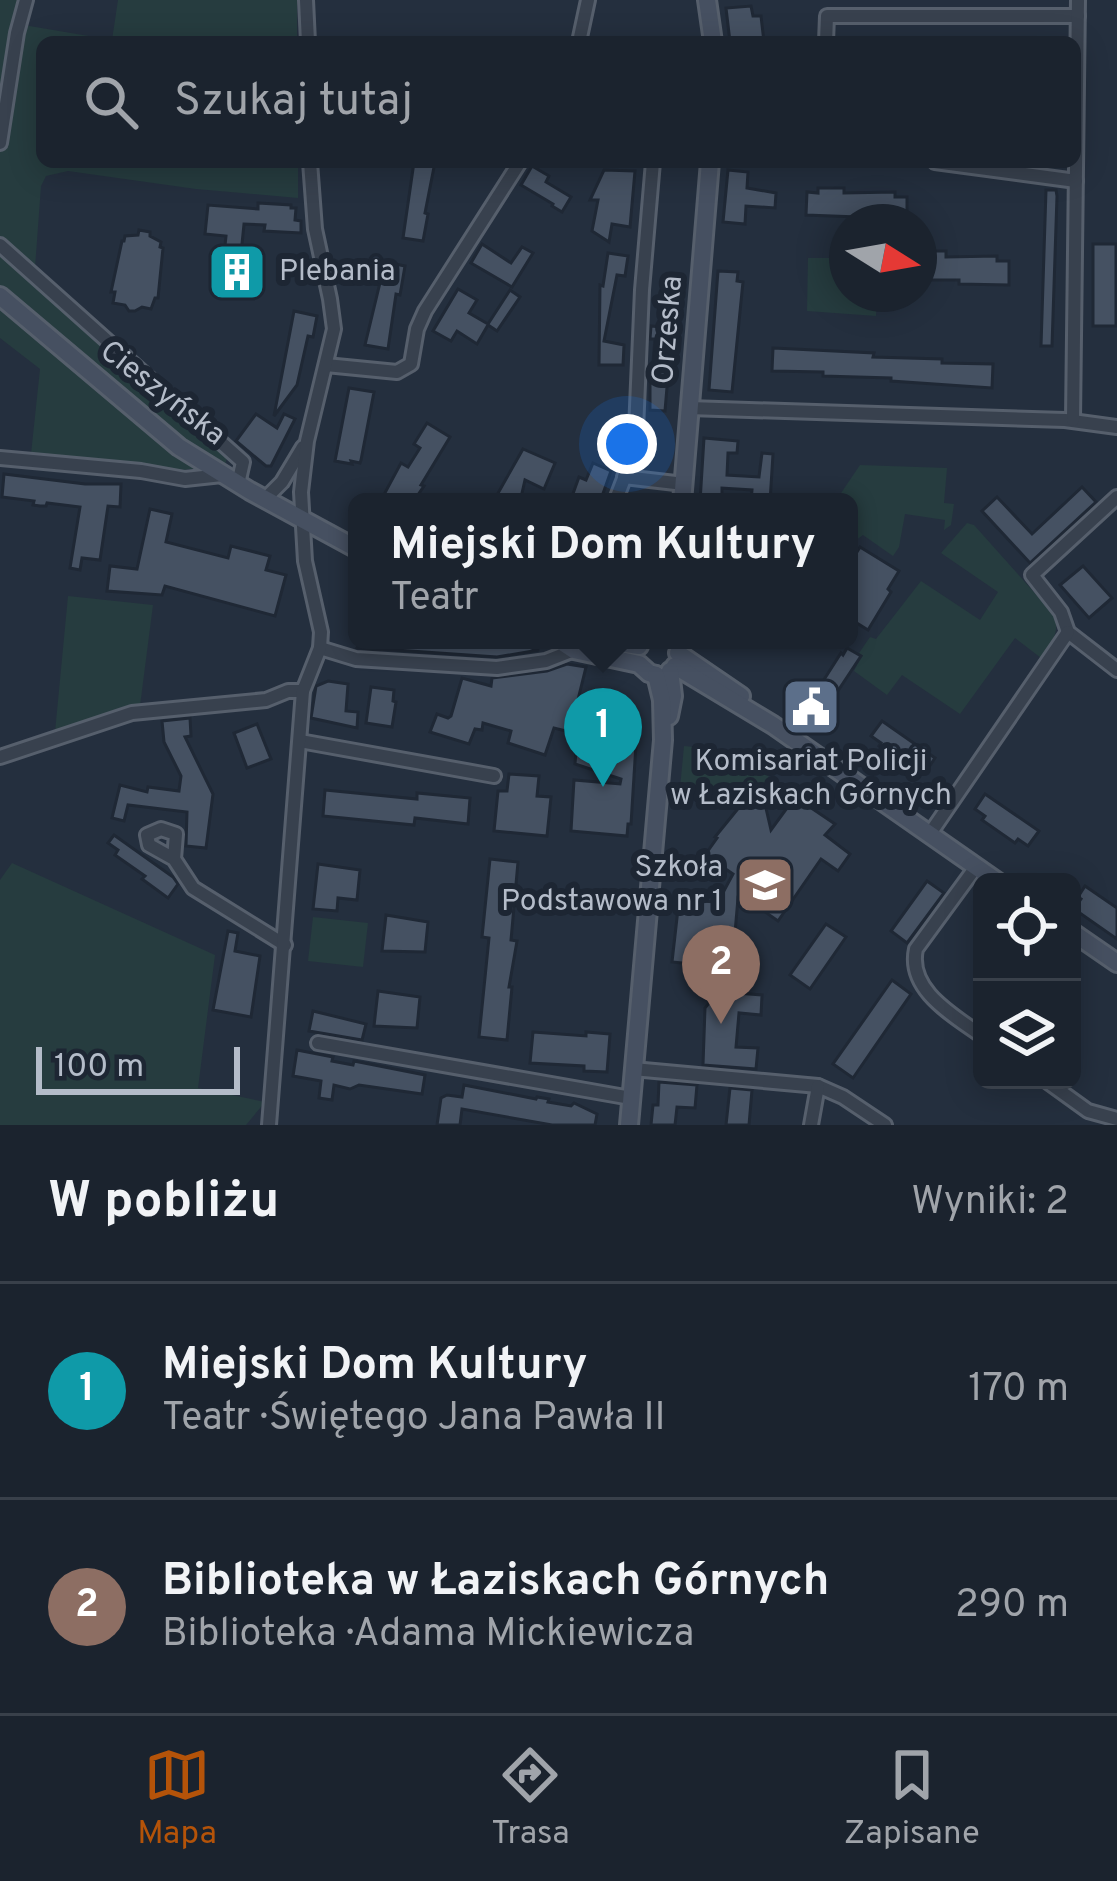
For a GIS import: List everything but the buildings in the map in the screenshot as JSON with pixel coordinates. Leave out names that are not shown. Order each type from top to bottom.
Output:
[{"type":"street","points":[[0,143],[26,0]]},
{"type":"street","points":[[307,0],[308,36]]},
{"type":"street","points":[[580,36],[588,0]]},
{"type":"street","points":[[707,0],[712,36]]},
{"type":"street","points":[[904,0],[904,16]]},
{"type":"street","points":[[1078,0],[1078,36]]},
{"type":"street","points":[[826,36],[827,16],[1078,16]]},
{"type":"street","points":[[269,1125],[303,691],[320,648],[321,632],[301,520],[307,441],[334,329],[315,229],[310,168]]},
{"type":"street","points":[[326,365],[397,372],[411,364],[424,310],[516,168]]},
{"type":"street","points":[[618,493],[636,430],[652,168]]},
{"type":"street","name":"Orzeska","points":[[683,493],[709,168]]},
{"type":"street","points":[[980,168],[1076,181]]},
{"type":"street","points":[[1073,421],[1076,168]]},
{"type":"street","points":[[0,244],[243,462],[231,480],[0,458]]},
{"type":"street","name":"Cieszyńska","points":[[0,296],[179,446],[348,544]]},
{"type":"street","points":[[689,408],[1073,421],[1117,427]]},
{"type":"street","points":[[265,499],[282,482],[307,441]]},
{"type":"street","points":[[624,477],[683,493]]},
{"type":"street","points":[[1117,496],[1032,575],[1061,612],[1068,632],[1117,670]]},
{"type":"street","points":[[929,835],[1068,632]]},
{"type":"street","points":[[320,648],[356,659],[497,668],[546,661],[562,649]]},
{"type":"street","points":[[640,650],[649,673],[672,655]]},
{"type":"street","points":[[672,655],[753,706],[773,725]]},
{"type":"street","points":[[672,655],[699,682],[773,725],[985,873]]},
{"type":"street","points":[[663,740],[673,696],[672,655]]},
{"type":"street","points":[[628,1125],[663,740],[662,700],[672,655]]},
{"type":"street","points":[[673,696],[699,682]]},
{"type":"street","points":[[0,757],[132,713],[266,700],[303,691]]},
{"type":"street","points":[[300,741],[494,776]]},
{"type":"street","points":[[174,859],[193,888],[285,945]]},
{"type":"street","points":[[973,1030],[939,1006],[923,986],[913,962],[916,949],[976,867]]},
{"type":"street","points":[[1081,938],[1117,963]]},
{"type":"street","points":[[318,1043],[631,1098]]},
{"type":"street","points":[[633,1069],[818,1086],[843,1096],[885,1125]]},
{"type":"street","points":[[811,1125],[818,1086]]},
{"type":"street","points":[[1057,1089],[1088,1111],[1117,1119]]},
{"type":"green space","points":[[0,0],[20,0],[12,23],[88,36],[36,36],[36,168],[298,168],[298,198],[68,171],[46,176],[41,186],[35,268],[227,458],[225,465],[183,470],[31,454],[40,369],[0,338]]},
{"type":"green space","points":[[118,0],[297,0],[297,36],[113,36]]},
{"type":"green space","points":[[808,258],[829,258],[829,312],[876,312],[876,316],[807,311]]},
{"type":"green space","points":[[860,465],[947,468],[944,503],[954,504],[951,525],[944,530],[945,520],[905,514],[893,556],[863,535],[858,539],[858,493],[841,493]]},
{"type":"green space","points":[[967,523],[974,525],[1056,617],[1056,623],[1041,658],[1015,638],[960,714],[902,675],[887,695],[854,671],[870,637],[876,639],[921,581],[980,620],[998,592],[941,553]]},
{"type":"green space","points":[[68,596],[153,605],[140,706],[55,732]]},
{"type":"green space","points":[[684,746],[771,755],[766,797],[680,788]]},
{"type":"green space","points":[[12,863],[215,955],[198,1088],[265,1102],[246,1125],[0,1125],[0,880]]},
{"type":"green space","points":[[313,917],[368,923],[363,967],[308,961]]},
{"type":"place","name":"Plebania","points":[[237,272]]},
{"type":"place","name":"Komisariat Policji w Łaziskach Górnych","points":[[811,707]]},
{"type":"place","name":"Miejski Dom Kultury","points":[[603,787]]},
{"type":"place","name":"Szkoła Podstawowa nr 1","points":[[765,885]]},
{"type":"place","name":"Biblioteka w Łaziskach Górnych","points":[[721,1024]]}]
